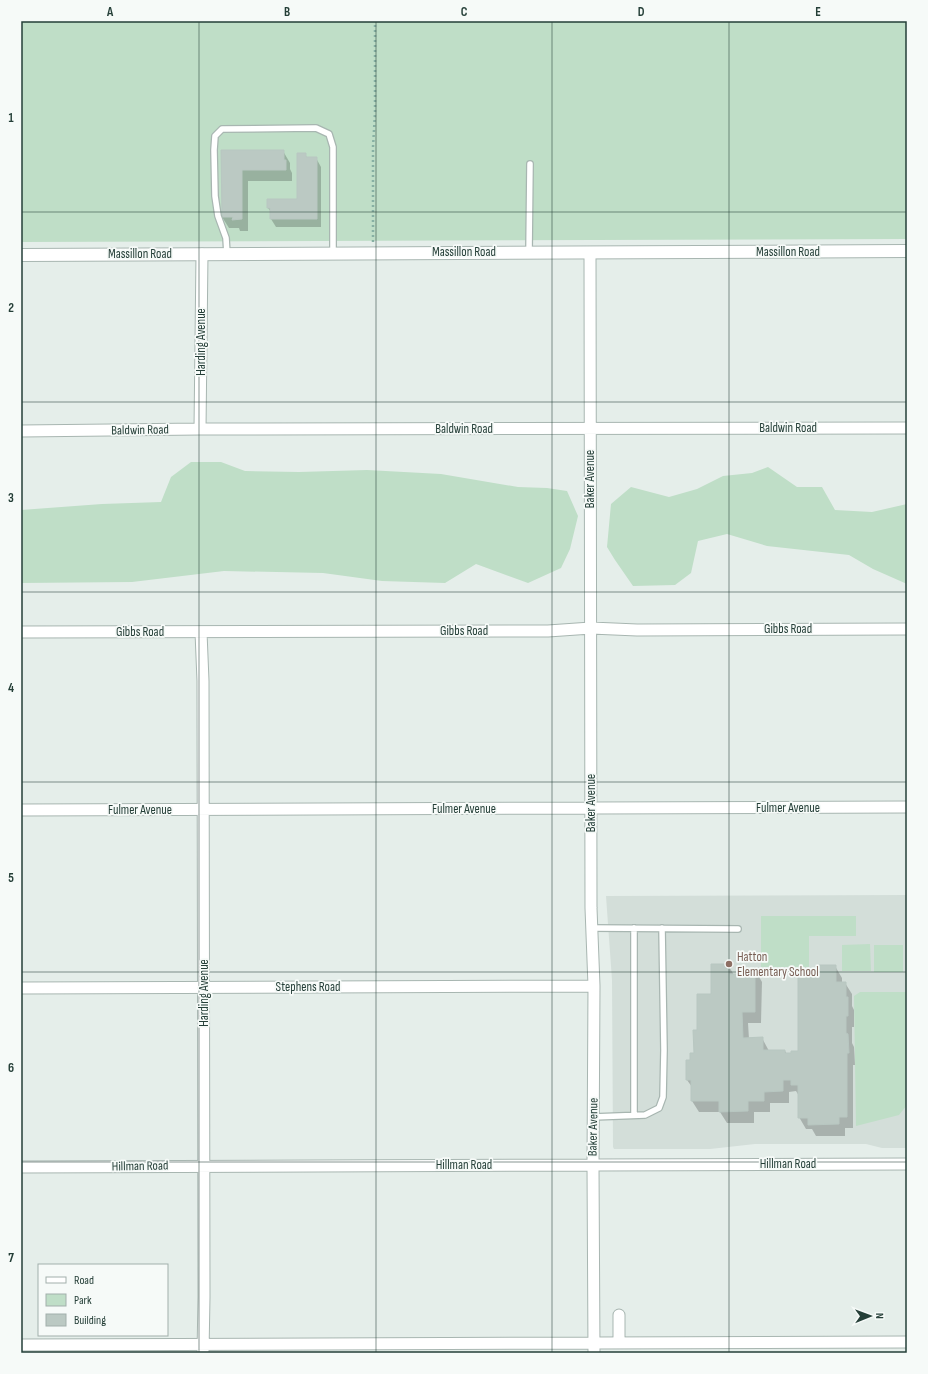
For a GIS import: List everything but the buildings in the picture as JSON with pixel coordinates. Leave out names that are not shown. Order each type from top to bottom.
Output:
[{"type":"street","name":"Massillon Road","points":[[21,255],[907,251]]},
{"type":"street","name":"Baker Avenue","points":[[590,253],[591,809],[594,986],[594,1348]]},
{"type":"street","name":"Harding Avenue","points":[[200,429],[202,254]]},
{"type":"street","name":"Baldwin Road","points":[[21,431],[200,429],[907,428]]},
{"type":"street","name":"Gibbs Road","points":[[21,632],[540,631],[591,628],[637,630],[907,629]]},
{"type":"street","name":"Harding Avenue","points":[[201,632],[203,681],[203,1348]]},
{"type":"street","name":"Fulmer Avenue","points":[[21,810],[907,808]]},
{"type":"street","name":"Stephens Road","points":[[21,988],[594,986]]},
{"type":"street","name":"Hillman Road","points":[[21,1167],[204,1165],[907,1164]]},
{"type":"street","points":[[619,1315],[619,1344]]},
{"type":"street","points":[[21,1345],[203,1348],[594,1348],[619,1344],[907,1342]]},
{"type":"lane","points":[[227,254],[226,238],[218,216],[216,202],[214,150],[215,136],[222,129],[316,128],[329,134],[333,147],[333,253]]},
{"type":"lane","points":[[529,252],[530,164]]},
{"type":"lane","points":[[592,928],[738,929]]},
{"type":"lane","points":[[634,928],[634,1115]]},
{"type":"lane","points":[[593,1117],[645,1115],[659,1108],[663,1098],[664,1050],[662,928]]},
{"type":"path","points":[[373,253],[375,21]]},
{"type":"shaded area","points":[[907,895],[907,1148],[882,1148],[866,1144],[755,1144],[710,1149],[614,1149],[612,980],[606,896]]},
{"type":"green space","points":[[21,21],[907,21],[907,239],[21,242]]},
{"type":"green space","points":[[191,462],[221,462],[245,471],[299,472],[367,470],[441,474],[518,487],[547,488],[567,491],[578,516],[570,549],[561,568],[528,583],[476,564],[445,583],[382,581],[323,573],[224,571],[132,582],[21,583],[21,510],[102,504],[161,502],[171,477]]},
{"type":"green space","points":[[768,467],[797,487],[822,487],[835,510],[872,512],[907,504],[907,584],[873,569],[849,555],[767,546],[727,534],[698,541],[691,573],[675,585],[633,586],[607,547],[611,504],[631,487],[669,497],[697,489],[723,476],[752,473]]},
{"type":"green space","points":[[761,916],[856,916],[856,936],[809,936],[809,967],[761,967]]},
{"type":"green space","points":[[870,944],[871,971],[842,971],[842,945]]},
{"type":"green space","points":[[874,945],[903,945],[903,972],[874,972]]},
{"type":"green space","points":[[860,992],[907,992],[907,1105],[899,1115],[856,1126],[854,996]]},
{"type":"place","name":"Hatton Elementary School","points":[[729,964]]}]
